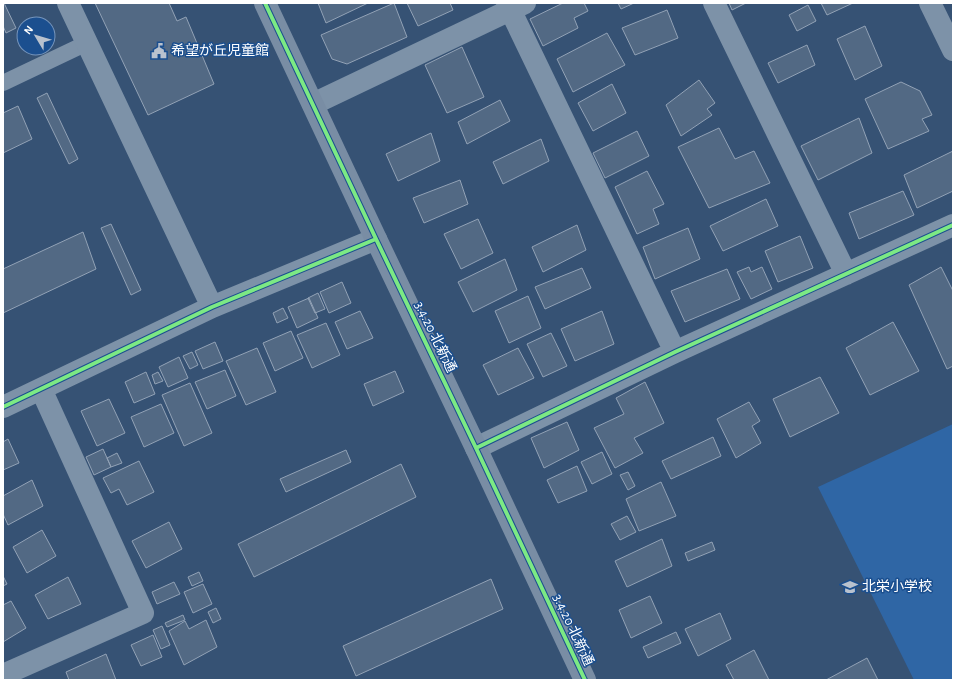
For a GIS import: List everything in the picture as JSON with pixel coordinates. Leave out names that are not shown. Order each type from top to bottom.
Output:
[{"type":"street","points":[[68,3],[212,308]]},
{"type":"street","name":"3.4.20 北新通","points":[[265,3],[585,680]]},
{"type":"street","points":[[714,3],[846,274]]},
{"type":"street","points":[[930,3],[953,50]]},
{"type":"street","points":[[313,104],[514,5],[675,352]]},
{"type":"street","points":[[476,448],[675,352],[953,225]]},
{"type":"street","points":[[3,407],[212,308],[376,239]]},
{"type":"street","points":[[3,675],[143,613],[41,389]]},
{"type":"lane","points":[[3,83],[87,44]]},
{"type":"shaded area","points":[[953,424],[953,680],[914,680],[818,487]]},
{"type":"building","points":[[4,3],[16,28],[6,33],[3,26]]},
{"type":"building","points":[[95,3],[169,3],[177,21],[186,17],[214,84],[148,115]]},
{"type":"building","points":[[318,3],[368,3],[326,23]]},
{"type":"building","points":[[394,3],[407,37],[347,64],[332,59],[321,35]]},
{"type":"building","points":[[407,3],[450,3],[453,10],[418,26]]},
{"type":"building","points":[[563,3],[584,3],[588,11],[574,18],[578,28],[543,46],[530,19]]},
{"type":"building","points":[[618,3],[634,3],[621,9]]},
{"type":"building","points":[[729,3],[746,3],[732,10]]},
{"type":"building","points":[[821,3],[853,3],[827,15]]},
{"type":"building","points":[[808,5],[816,21],[797,31],[789,15]]},
{"type":"building","points":[[667,10],[678,38],[635,55],[622,28]]},
{"type":"building","points":[[865,26],[882,66],[855,80],[837,39]]},
{"type":"building","points":[[607,33],[625,65],[573,92],[557,59]]},
{"type":"building","points":[[807,45],[815,65],[778,83],[768,63]]},
{"type":"building","points":[[462,47],[484,97],[447,113],[425,65]]},
{"type":"building","points":[[699,80],[715,103],[707,109],[712,115],[681,136],[666,105]]},
{"type":"building","points":[[901,82],[920,91],[932,115],[922,119],[929,131],[888,149],[865,99]]},
{"type":"building","points":[[612,84],[626,113],[593,131],[578,103]]},
{"type":"building","points":[[47,93],[78,159],[69,164],[37,98]]},
{"type":"building","points":[[500,100],[510,121],[467,144],[458,122]]},
{"type":"building","points":[[18,106],[32,139],[3,153],[3,113]]},
{"type":"building","points":[[859,118],[872,153],[818,180],[801,146]]},
{"type":"building","points":[[719,128],[735,159],[754,151],[770,183],[709,208],[678,147]]},
{"type":"building","points":[[637,131],[649,156],[605,178],[593,153]]},
{"type":"building","points":[[431,133],[440,161],[398,181],[386,154]]},
{"type":"building","points":[[541,139],[549,161],[503,184],[493,162]]},
{"type":"building","points":[[953,151],[953,191],[917,208],[904,175]]},
{"type":"building","points":[[647,171],[664,204],[653,209],[659,224],[637,234],[615,187]]},
{"type":"building","points":[[460,180],[468,204],[424,223],[413,198]]},
{"type":"building","points":[[903,191],[914,215],[859,239],[849,213]]},
{"type":"building","points":[[766,199],[778,226],[723,251],[710,226]]},
{"type":"building","points":[[478,219],[493,253],[461,269],[444,234]]},
{"type":"building","points":[[111,224],[141,290],[131,295],[101,228]]},
{"type":"building","points":[[577,225],[586,250],[543,272],[532,247]]},
{"type":"building","points":[[688,228],[700,259],[655,279],[643,247]]},
{"type":"building","points":[[83,232],[96,269],[3,313],[3,269]]},
{"type":"building","points":[[800,236],[813,268],[778,282],[765,251]]},
{"type":"building","points":[[505,259],[517,290],[473,312],[458,282]]},
{"type":"building","points":[[749,267],[751,272],[762,267],[772,289],[751,299],[737,272]]},
{"type":"building","points":[[941,267],[953,291],[953,366],[947,369],[909,285]]},
{"type":"building","points":[[582,268],[591,288],[545,309],[535,287]]},
{"type":"building","points":[[727,269],[740,299],[685,322],[671,291]]},
{"type":"building","points":[[342,282],[351,303],[329,313],[320,292]]},
{"type":"building","points":[[318,293],[325,309],[315,313],[308,298]]},
{"type":"building","points":[[528,296],[541,328],[509,343],[495,311]]},
{"type":"building","points":[[309,298],[318,318],[297,328],[288,307]]},
{"type":"building","points":[[283,308],[288,318],[277,323],[273,313]]},
{"type":"building","points":[[360,311],[373,338],[347,349],[335,322]]},
{"type":"building","points":[[602,311],[614,344],[575,361],[561,329]]},
{"type":"building","points":[[893,322],[919,371],[870,395],[846,348]]},
{"type":"building","points":[[326,323],[340,355],[312,368],[297,335]]},
{"type":"building","points":[[291,331],[303,358],[275,371],[263,343]]},
{"type":"building","points":[[551,333],[567,366],[543,377],[527,344]]},
{"type":"building","points":[[215,342],[223,361],[203,369],[195,351]]},
{"type":"building","points":[[257,348],[276,392],[246,405],[226,361]]},
{"type":"building","points":[[518,348],[534,378],[498,395],[483,365]]},
{"type":"building","points":[[192,352],[198,365],[190,369],[183,356]]},
{"type":"building","points":[[179,357],[188,378],[168,387],[159,367]]},
{"type":"building","points":[[225,370],[236,396],[207,409],[195,382]]},
{"type":"building","points":[[395,371],[404,392],[373,406],[364,384]]},
{"type":"building","points":[[146,372],[155,394],[134,403],[125,382]]},
{"type":"building","points":[[158,372],[163,381],[155,384],[152,375]]},
{"type":"building","points":[[820,377],[839,413],[790,437],[773,399]]},
{"type":"building","points":[[645,382],[664,423],[634,438],[643,453],[615,468],[594,428],[624,414],[616,398]]},
{"type":"building","points":[[190,383],[212,433],[184,446],[162,395]]},
{"type":"building","points":[[109,399],[125,433],[97,446],[81,411]]},
{"type":"building","points":[[749,402],[760,421],[752,426],[761,443],[736,458],[717,419]]},
{"type":"building","points":[[161,404],[174,433],[144,447],[131,417]]},
{"type":"building","points":[[567,422],[579,450],[544,468],[531,438]]},
{"type":"building","points":[[713,437],[721,456],[671,479],[662,461]]},
{"type":"building","points":[[8,439],[19,463],[3,470],[3,442]]},
{"type":"building","points":[[103,449],[111,467],[94,475],[86,457]]},
{"type":"building","points":[[346,450],[351,462],[286,492],[280,479]]},
{"type":"building","points":[[602,452],[612,474],[592,484],[581,462]]},
{"type":"building","points":[[117,453],[122,463],[111,467],[107,458]]},
{"type":"building","points":[[139,461],[154,492],[127,505],[119,489],[111,493],[103,478]]},
{"type":"building","points":[[401,464],[416,497],[254,577],[238,544]]},
{"type":"building","points":[[577,466],[587,491],[558,503],[547,480]]},
{"type":"building","points":[[628,472],[635,486],[628,490],[620,475]]},
{"type":"building","points":[[32,480],[43,506],[8,525],[3,514],[3,496]]},
{"type":"building","points":[[661,482],[676,516],[639,531],[626,499]]},
{"type":"building","points":[[627,516],[636,532],[620,540],[611,524]]},
{"type":"building","points":[[169,522],[182,549],[146,568],[132,541]]},
{"type":"building","points":[[42,530],[56,556],[27,573],[13,547]]},
{"type":"building","points":[[662,539],[672,566],[627,587],[615,561]]},
{"type":"building","points":[[712,542],[715,550],[688,561],[685,553]]},
{"type":"building","points":[[199,572],[203,581],[192,586],[188,577]]},
{"type":"building","points":[[3,576],[7,584],[3,586]]},
{"type":"building","points":[[68,577],[81,604],[48,619],[35,595]]},
{"type":"building","points":[[491,579],[503,609],[356,676],[343,646]]},
{"type":"building","points":[[174,582],[180,594],[157,604],[152,592]]},
{"type":"building","points":[[203,584],[212,604],[193,613],[184,592]]},
{"type":"building","points":[[650,596],[662,623],[631,638],[619,610]]},
{"type":"building","points":[[11,601],[26,628],[3,642],[3,605]]},
{"type":"building","points":[[216,608],[221,619],[213,623],[208,612]]},
{"type":"building","points":[[720,613],[731,639],[698,656],[685,629]]},
{"type":"building","points":[[183,615],[185,620],[167,627],[165,623]]},
{"type":"building","points":[[206,620],[217,647],[184,665],[169,631],[185,621],[189,629]]},
{"type":"building","points":[[162,626],[170,645],[161,649],[153,630]]},
{"type":"building","points":[[676,632],[681,643],[648,658],[643,647]]},
{"type":"building","points":[[153,635],[162,657],[141,666],[131,645]]},
{"type":"building","points":[[754,650],[769,680],[734,680],[726,665]]},
{"type":"building","points":[[106,654],[116,680],[69,680],[66,672]]},
{"type":"building","points":[[867,658],[878,680],[826,680]]},
{"type":"cycle path","points":[[265,3],[585,680]]},
{"type":"cycle path","points":[[476,448],[675,352],[953,225]]},
{"type":"cycle path","points":[[3,407],[212,307],[376,239]]},
{"type":"place","name":"希望が丘児童館","points":[[159,51]]},
{"type":"place","name":"北栄小学校","points":[[850,587]]}]
